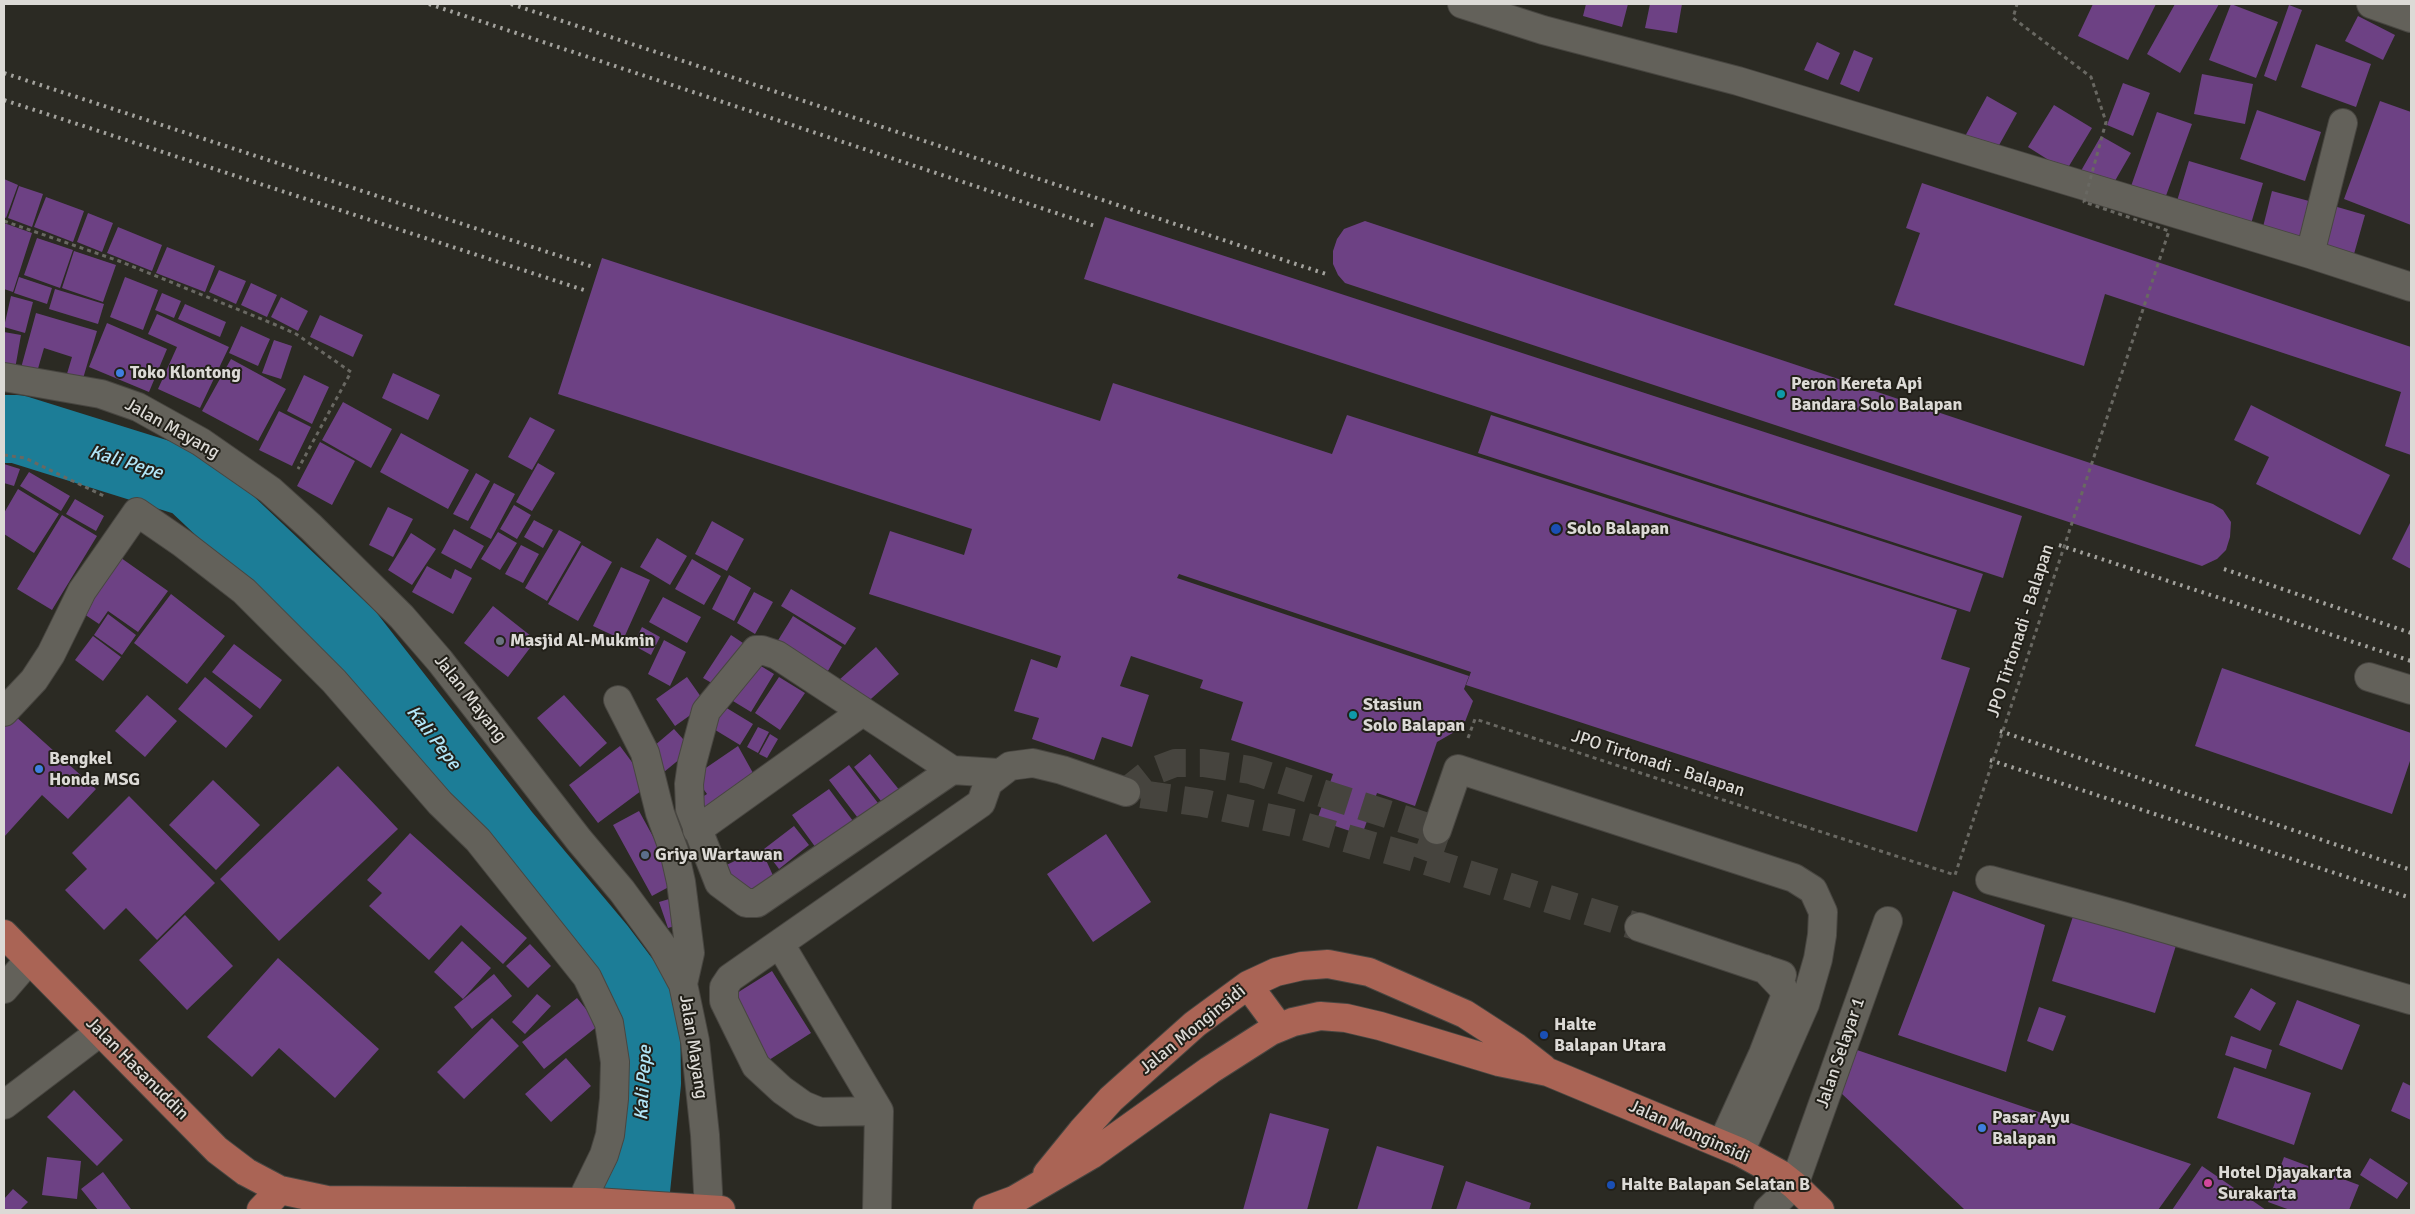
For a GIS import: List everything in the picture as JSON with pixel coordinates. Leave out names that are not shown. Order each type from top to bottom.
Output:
[{"type":"main road","name":"Jalan Hasanuddin","points":[[4,934],[217,1150],[246,1172],[280,1190]]},
{"type":"main road","name":"Jalan Monginsidi","points":[[1024,1199],[1111,1099],[1195,1024],[1248,985],[1276,972],[1302,966],[1328,964],[1369,972],[1465,1014],[1516,1047],[1548,1072]]},
{"type":"main road","points":[[1248,985],[1279,1027]]},
{"type":"main road","name":"Jalan Monginsidi","points":[[987,1210],[1024,1199],[1091,1155],[1210,1070],[1279,1027],[1320,1016],[1346,1018],[1380,1026],[1499,1062],[1548,1072],[1731,1148],[1794,1185],[1820,1210]]},
{"type":"main road","points":[[261,1210],[280,1190],[327,1200],[494,1206],[588,1202],[707,1209]]},
{"type":"street","points":[[1462,4],[1543,30],[1738,81],[2310,254],[2411,287]]},
{"type":"street","points":[[2371,4],[2411,18]]},
{"type":"street","points":[[2310,254],[2343,123]]},
{"type":"street","name":"Jalan Mayang","points":[[4,378],[82,390],[138,406],[201,442],[270,490],[358,573],[440,661],[579,840],[622,891],[663,947],[682,984],[695,1041],[707,1209]]},
{"type":"street","points":[[4,712],[34,680],[51,654],[82,591],[137,512],[182,543],[244,592],[334,681],[440,803],[478,840],[587,977],[608,1023],[615,1062],[614,1099],[610,1135],[588,1202]]},
{"type":"street","points":[[952,770],[757,903],[746,903],[720,883],[690,809],[689,784],[706,711],[756,650],[777,655],[952,770],[998,773]]},
{"type":"street","points":[[2370,677],[2411,690]]},
{"type":"street","points":[[618,700],[645,753],[660,813],[674,851],[681,882],[690,953],[682,984]]},
{"type":"street","points":[[697,830],[862,712]]},
{"type":"street","points":[[879,1111],[820,1112],[803,1105],[782,1090],[756,1066],[724,1001],[724,987],[730,978],[981,803],[988,783],[998,773],[1010,766],[1033,762],[1126,792]]},
{"type":"street","points":[[1437,830],[1458,769],[1794,878],[1813,890],[1823,912],[1822,934],[1805,1004],[1773,1080],[1731,1148]]},
{"type":"street","points":[[1990,880],[2122,916],[2411,1000]]},
{"type":"street","name":"Jalan Selayar 1","points":[[1794,1185],[1888,921]]},
{"type":"street","points":[[1639,927],[1810,986]]},
{"type":"street","points":[[780,944],[879,1111],[877,1210]]},
{"type":"street","points":[[4,989],[30,960]]},
{"type":"street","points":[[1731,1148],[1763,1054],[1785,997],[1783,988],[1765,969]]},
{"type":"street","points":[[4,1105],[100,1032]]},
{"type":"street","points":[[1768,1210],[1794,1185]]},
{"type":"path","name":"JPO Tirtonadi - Balapan","points":[[1475,719],[1954,875],[2169,231],[2084,202],[2106,122],[2091,77],[2013,18],[2017,4]]},
{"type":"path","points":[[4,221],[119,261],[276,325],[296,334],[351,372],[319,428],[282,501]]},
{"type":"path","points":[[4,455],[25,458],[137,512]]},
{"type":"building","points":[[1586,4],[1628,4],[1622,27],[1583,16]]},
{"type":"building","points":[[1650,4],[1682,4],[1677,33],[1645,28]]},
{"type":"building","points":[[2093,4],[2156,4],[2128,60],[2078,36]]},
{"type":"building","points":[[2175,4],[2219,4],[2180,73],[2147,54]]},
{"type":"building","points":[[2231,4],[2278,22],[2256,78],[2209,60]]},
{"type":"building","points":[[2289,5],[2302,10],[2276,81],[2264,76]]},
{"type":"building","points":[[2358,16],[2395,35],[2383,60],[2345,41]]},
{"type":"building","points":[[1817,42],[1840,53],[1828,80],[1804,70]]},
{"type":"building","points":[[2316,44],[2371,64],[2356,107],[2301,87]]},
{"type":"building","points":[[1854,50],[1873,58],[1859,92],[1840,84]]},
{"type":"building","points":[[2202,74],[2253,84],[2245,124],[2194,114]]},
{"type":"building","points":[[2123,83],[2150,93],[2133,136],[2107,125]]},
{"type":"building","points":[[1987,96],[2017,113],[1993,156],[1963,140]]},
{"type":"building","points":[[2380,101],[2411,112],[2411,225],[2344,199]]},
{"type":"building","points":[[2054,105],[2092,128],[2066,171],[2028,147]]},
{"type":"building","points":[[2257,110],[2321,132],[2305,181],[2240,159]]},
{"type":"building","points":[[2157,112],[2192,124],[2163,204],[2129,192]]},
{"type":"building","points":[[2101,136],[2131,153],[2108,193],[2078,176]]},
{"type":"building","points":[[2189,161],[2263,183],[2248,234],[2174,211]]},
{"type":"building","points":[[4,179],[18,185],[6,218],[4,217]]},
{"type":"building","points":[[1922,183],[2411,347],[2411,455],[2385,446],[2401,392],[2105,294],[2084,366],[1894,305],[1920,233],[1906,228]]},
{"type":"building","points":[[19,186],[43,194],[32,227],[8,218]]},
{"type":"building","points":[[2272,191],[2309,201],[2298,244],[2261,235]]},
{"type":"building","points":[[46,197],[84,211],[73,242],[34,227]]},
{"type":"building","points":[[2327,204],[2365,215],[2354,254],[2316,243]]},
{"type":"building","points":[[88,213],[113,223],[102,252],[77,242]]},
{"type":"building","points":[[1105,217],[2022,516],[2003,578],[1084,279]]},
{"type":"building","name":"Peron Kereta Api Bandara Solo Balapan","points":[[1365,221],[2213,504],[2223,510],[2231,522],[2230,537],[2226,550],[2217,559],[2202,566],[1345,283],[1338,275],[1333,264],[1333,251],[1337,239],[1344,229]]},
{"type":"building","points":[[4,223],[32,233],[13,292],[4,289]]},
{"type":"building","points":[[118,227],[162,245],[152,271],[107,253]]},
{"type":"building","points":[[37,238],[73,250],[60,288],[24,275]]},
{"type":"building","points":[[167,247],[215,266],[205,292],[156,273]]},
{"type":"building","points":[[74,251],[116,265],[103,302],[62,288]]},
{"type":"building","points":[[602,258],[1100,421],[1113,383],[1332,454],[1347,415],[1957,610],[1941,659],[1970,668],[1917,832],[1466,685],[1471,672],[1179,574],[1177,578],[1469,676],[1464,689],[1473,701],[1463,727],[1437,742],[1415,806],[1377,793],[1362,835],[1317,820],[1333,774],[1231,740],[1243,702],[1200,688],[1203,680],[1131,656],[1120,686],[1149,695],[1132,747],[1102,737],[1094,760],[1032,739],[1039,718],[1014,711],[1031,659],[1057,668],[1061,656],[869,594],[890,531],[964,555],[972,529],[558,394]]},
{"type":"building","points":[[219,270],[246,281],[236,304],[209,292]]},
{"type":"building","points":[[19,277],[52,288],[47,304],[14,293]]},
{"type":"building","points":[[125,277],[158,290],[143,330],[110,317]]},
{"type":"building","points":[[251,283],[277,295],[267,317],[241,305]]},
{"type":"building","points":[[55,289],[104,304],[98,324],[49,309]]},
{"type":"building","points":[[162,293],[181,301],[174,318],[155,310]]},
{"type":"building","points":[[11,296],[33,302],[25,333],[4,327]]},
{"type":"building","points":[[281,297],[308,311],[298,331],[271,317]]},
{"type":"building","points":[[185,304],[226,322],[220,337],[178,319]]},
{"type":"building","points":[[36,313],[97,331],[82,382],[66,377],[72,357],[44,348],[37,372],[21,368]]},
{"type":"building","points":[[157,314],[229,347],[200,408],[158,389],[177,347],[148,334]]},
{"type":"building","points":[[320,315],[363,335],[353,357],[310,337]]},
{"type":"building","points":[[107,323],[167,349],[149,392],[89,367]]},
{"type":"building","points":[[241,326],[270,339],[258,366],[229,353]]},
{"type":"building","points":[[4,332],[21,335],[15,369],[4,367]]},
{"type":"building","points":[[274,340],[292,346],[281,379],[262,373]]},
{"type":"building","points":[[231,359],[286,389],[258,441],[202,411]]},
{"type":"building","points":[[393,373],[440,395],[428,420],[382,398]]},
{"type":"building","points":[[304,375],[329,387],[312,424],[287,411]]},
{"type":"building","points":[[343,402],[392,429],[371,468],[322,440]]},
{"type":"building","points":[[2251,405],[2390,475],[2360,535],[2256,484],[2269,457],[2234,440]]},
{"type":"building","points":[[279,411],[311,427],[292,466],[259,450]]},
{"type":"building","points":[[1491,415],[1983,574],[1970,612],[1478,453]]},
{"type":"building","points":[[530,417],[555,430],[532,470],[508,457]]},
{"type":"building","points":[[401,433],[469,470],[448,509],[380,472]]},
{"type":"building","points":[[320,442],[355,461],[332,505],[297,486]]},
{"type":"building","points":[[538,463],[555,473],[532,511],[516,502]]},
{"type":"building","points":[[4,464],[20,469],[14,486],[4,483]]},
{"type":"building","points":[[29,472],[70,496],[61,511],[20,486]]},
{"type":"building","points":[[476,473],[490,481],[468,521],[453,514]]},
{"type":"building","points":[[494,483],[515,494],[491,539],[470,528]]},
{"type":"building","points":[[18,489],[59,514],[34,553],[4,534],[4,513]]},
{"type":"building","points":[[75,499],[104,516],[96,531],[66,514]]},
{"type":"building","points":[[514,505],[531,515],[517,539],[500,529]]},
{"type":"building","points":[[388,507],[413,519],[393,557],[369,545]]},
{"type":"building","points":[[62,515],[97,536],[52,610],[17,589]]},
{"type":"building","points":[[534,520],[553,530],[543,548],[524,537]]},
{"type":"building","points":[[712,521],[744,539],[727,571],[695,554]]},
{"type":"building","points":[[2411,521],[2411,569],[2392,559]]},
{"type":"building","points":[[454,529],[484,546],[471,569],[441,553]]},
{"type":"building","points":[[559,530],[581,542],[547,601],[525,588]]},
{"type":"building","points":[[498,532],[517,543],[500,570],[481,559]]},
{"type":"building","points":[[411,533],[436,549],[412,585],[388,570]]},
{"type":"building","points":[[657,538],[687,556],[670,585],[640,567]]},
{"type":"building","points":[[521,545],[539,554],[523,583],[505,574]]},
{"type":"building","points":[[582,545],[612,562],[578,621],[548,604]]},
{"type":"building","points":[[114,553],[168,591],[138,632],[108,611],[99,624],[75,608]]},
{"type":"building","points":[[692,559],[721,576],[704,605],[675,589]]},
{"type":"building","points":[[427,566],[451,579],[455,569],[472,578],[453,614],[412,592]]},
{"type":"building","points":[[621,567],[650,580],[623,640],[593,626]]},
{"type":"building","points":[[729,575],[751,588],[734,621],[712,609]]},
{"type":"building","points":[[791,589],[856,628],[845,645],[781,606]]},
{"type":"building","points":[[754,592],[773,602],[755,634],[737,623]]},
{"type":"building","points":[[171,594],[225,636],[187,684],[134,643]]},
{"type":"building","points":[[663,597],[701,617],[687,643],[649,622]]},
{"type":"building","name":"Masjid Al-Mukmin","points":[[493,606],[536,640],[508,677],[464,643]]},
{"type":"building","points":[[108,614],[136,635],[122,655],[94,635]]},
{"type":"building","points":[[793,616],[842,647],[822,681],[772,650]]},
{"type":"building","points":[[642,627],[660,637],[651,655],[633,645]]},
{"type":"building","points":[[731,635],[749,647],[722,689],[703,678]]},
{"type":"building","points":[[93,636],[121,657],[103,681],[75,660]]},
{"type":"building","points":[[664,640],[686,652],[670,686],[648,674]]},
{"type":"building","points":[[234,644],[282,680],[260,709],[212,672]]},
{"type":"building","points":[[876,647],[899,674],[863,706],[839,680]]},
{"type":"building","points":[[751,660],[774,674],[751,712],[728,698]]},
{"type":"building","points":[[2222,668],[2411,733],[2411,758],[2392,814],[2195,746]]},
{"type":"building","points":[[205,677],[253,716],[226,748],[178,709]]},
{"type":"building","points":[[687,677],[706,704],[675,726],[656,699]]},
{"type":"building","points":[[779,677],[805,693],[780,730],[755,713]]},
{"type":"building","points":[[147,695],[177,721],[145,757],[115,731]]},
{"type":"building","points":[[564,695],[607,743],[580,767],[537,718]]},
{"type":"building","points":[[725,707],[753,724],[740,745],[712,728]]},
{"type":"building","name":"Bengkel Honda MSG","points":[[14,715],[96,789],[68,819],[42,795],[4,837],[4,726]]},
{"type":"building","points":[[758,727],[769,732],[758,753],[747,747]]},
{"type":"building","points":[[674,729],[692,749],[664,772],[647,752]]},
{"type":"building","points":[[770,734],[778,739],[767,758],[759,754]]},
{"type":"building","points":[[620,746],[649,785],[598,823],[569,785]]},
{"type":"building","points":[[738,746],[753,773],[702,815],[691,804],[707,794],[694,776]]},
{"type":"building","points":[[870,754],[905,797],[889,811],[854,767]]},
{"type":"building","points":[[849,765],[884,811],[864,826],[829,780]]},
{"type":"building","points":[[338,766],[398,829],[279,941],[220,879]]},
{"type":"building","points":[[213,780],[260,825],[216,870],[169,825]]},
{"type":"building","points":[[829,789],[853,821],[816,848],[792,815]]},
{"type":"building","points":[[129,796],[215,883],[157,940],[126,908],[104,930],[65,890],[87,869],[72,853]]},
{"type":"building","points":[[639,811],[678,882],[652,896],[613,825]]},
{"type":"building","points":[[794,826],[809,845],[779,869],[764,849]]},
{"type":"building","points":[[410,833],[527,938],[503,964],[461,925],[429,960],[369,906],[382,893],[367,880]]},
{"type":"building","points":[[1106,834],[1151,902],[1093,942],[1047,874]]},
{"type":"building","points":[[761,849],[775,880],[738,896],[724,866]]},
{"type":"building","points":[[1953,891],[2045,925],[2006,1072],[1898,1035]]},
{"type":"building","points":[[676,897],[685,923],[668,928],[659,902]]},
{"type":"building","points":[[2076,907],[2178,939],[2155,1013],[2052,981]]},
{"type":"building","points":[[185,915],[233,966],[187,1010],[139,960]]},
{"type":"building","points":[[462,941],[491,968],[463,999],[434,972]]},
{"type":"building","points":[[530,944],[551,966],[528,988],[506,966]]},
{"type":"building","points":[[278,958],[379,1049],[335,1098],[279,1048],[252,1077],[207,1037]]},
{"type":"building","points":[[772,971],[811,1033],[769,1060],[729,998]]},
{"type":"building","points":[[494,974],[512,996],[472,1029],[454,1007]]},
{"type":"building","points":[[2251,988],[2276,1003],[2260,1031],[2234,1017]]},
{"type":"building","points":[[537,994],[551,1006],[525,1034],[512,1022]]},
{"type":"building","points":[[577,998],[599,1025],[544,1069],[522,1042]]},
{"type":"building","points":[[2297,1000],[2360,1025],[2342,1070],[2279,1045]]},
{"type":"building","points":[[2039,1007],[2066,1016],[2053,1051],[2027,1041]]},
{"type":"building","points":[[492,1018],[519,1046],[464,1099],[437,1072]]},
{"type":"building","points":[[2231,1036],[2272,1050],[2266,1069],[2225,1055]]},
{"type":"building","name":"Pasar Ayu Balapan","points":[[1857,1050],[2191,1164],[2158,1210],[1965,1210],[1841,1093]]},
{"type":"building","points":[[566,1058],[591,1086],[551,1122],[525,1094]]},
{"type":"building","points":[[2234,1067],[2311,1093],[2294,1145],[2217,1118]]},
{"type":"building","points":[[2403,1082],[2411,1086],[2411,1120],[2391,1111]]},
{"type":"building","points":[[74,1090],[123,1140],[97,1166],[47,1117]]},
{"type":"building","points":[[1270,1113],[1329,1129],[1307,1210],[1243,1210]]},
{"type":"building","points":[[1377,1146],[1444,1166],[1431,1210],[1357,1210]]},
{"type":"building","points":[[47,1157],[81,1161],[77,1199],[42,1195]]},
{"type":"building","points":[[2284,1157],[2359,1185],[2349,1210],[2290,1210],[2268,1202]]},
{"type":"building","points":[[2370,1158],[2408,1183],[2397,1199],[2360,1175]]},
{"type":"building","name":"Hotel Djayakarta Surakarta","points":[[2202,1166],[2266,1210],[2172,1210]]},
{"type":"building","points":[[103,1172],[131,1209],[98,1210],[81,1189]]},
{"type":"building","points":[[1466,1181],[1531,1203],[1529,1210],[1456,1210]]},
{"type":"building","points":[[13,1189],[28,1202],[20,1210],[4,1210],[4,1199]]},
{"type":"waterway","name":"Kali Pepe","points":[[4,429],[17,429],[190,483],[350,634],[506,834],[601,947],[646,1007],[647,1083],[634,1210]]},
{"type":"tunnel","points":[[1426,861],[1437,830],[1250,770],[1203,763],[1175,763],[1151,772],[1126,792],[1203,803],[1293,823],[1426,861],[1639,927]]},
{"type":"railway","points":[[429,4],[1095,226]]},
{"type":"railway","points":[[511,4],[1326,274]]},
{"type":"railway","points":[[4,73],[593,267]]},
{"type":"railway","points":[[4,100],[587,291]]},
{"type":"railway","points":[[2059,545],[2411,661]]},
{"type":"railway","points":[[2224,569],[2411,633]]},
{"type":"railway","points":[[2000,731],[2411,870]]},
{"type":"railway","points":[[1990,760],[2411,898]]},
{"type":"place","name":"Toko Klontong","points":[[120,373]]},
{"type":"place","name":"Peron Kereta Api Bandara Solo Balapan","points":[[1781,394]]},
{"type":"place","name":"Solo Balapan","points":[[1556,529]]},
{"type":"place","name":"Masjid Al-Mukmin","points":[[500,641]]},
{"type":"place","name":"Stasiun Solo Balapan","points":[[1353,715]]},
{"type":"place","name":"Bengkel Honda MSG","points":[[39,769]]},
{"type":"place","name":"Griya Wartawan","points":[[645,855]]},
{"type":"place","name":"Halte Balapan Utara","points":[[1544,1035]]},
{"type":"place","name":"Pasar Ayu Balapan","points":[[1982,1128]]},
{"type":"place","name":"Hotel Djayakarta Surakarta","points":[[2208,1183]]},
{"type":"place","name":"Halte Balapan Selatan B","points":[[1611,1185]]}]
